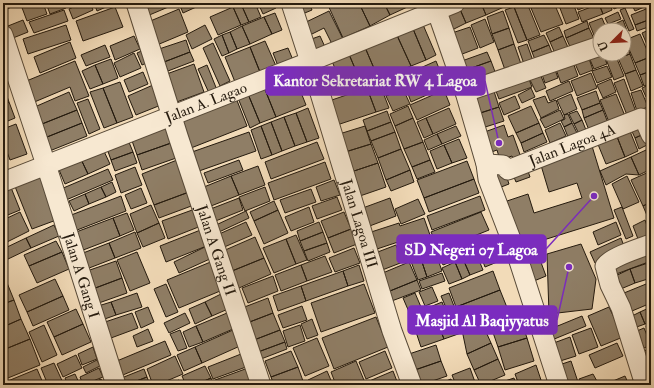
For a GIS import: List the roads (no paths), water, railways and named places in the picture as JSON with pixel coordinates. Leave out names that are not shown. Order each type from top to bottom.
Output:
[{"type":"street","name":"Jalan A Gang II","points":[[136,3],[261,385]]},
{"type":"street","name":"Jalan Lagoa III","points":[[291,3],[316,80],[392,331],[412,385]]},
{"type":"street","name":"Jalan A. Lagao","points":[[3,182],[310,62],[435,7],[455,3]]},
{"type":"street","points":[[435,7],[465,92],[486,164],[488,179],[517,255],[558,385]]},
{"type":"street","name":"Jalan A Gang I","points":[[3,35],[47,166],[116,385]]},
{"type":"street","points":[[465,92],[592,49]]},
{"type":"street","name":"Jalan Lagoa 4A","points":[[486,164],[503,165],[508,170],[641,118],[644,118],[651,135]]},
{"type":"street","points":[[645,385],[621,308],[610,285],[605,266],[614,259],[651,244]]},
{"type":"place","name":"Kantor Sekretariat RW 4 Lagoa","points":[[499,143]]},
{"type":"place","name":"SD Negeri 07 Lagoa","points":[[594,196]]},
{"type":"place","name":"Masjid Al Baqiyyatus","points":[[569,267]]}]
